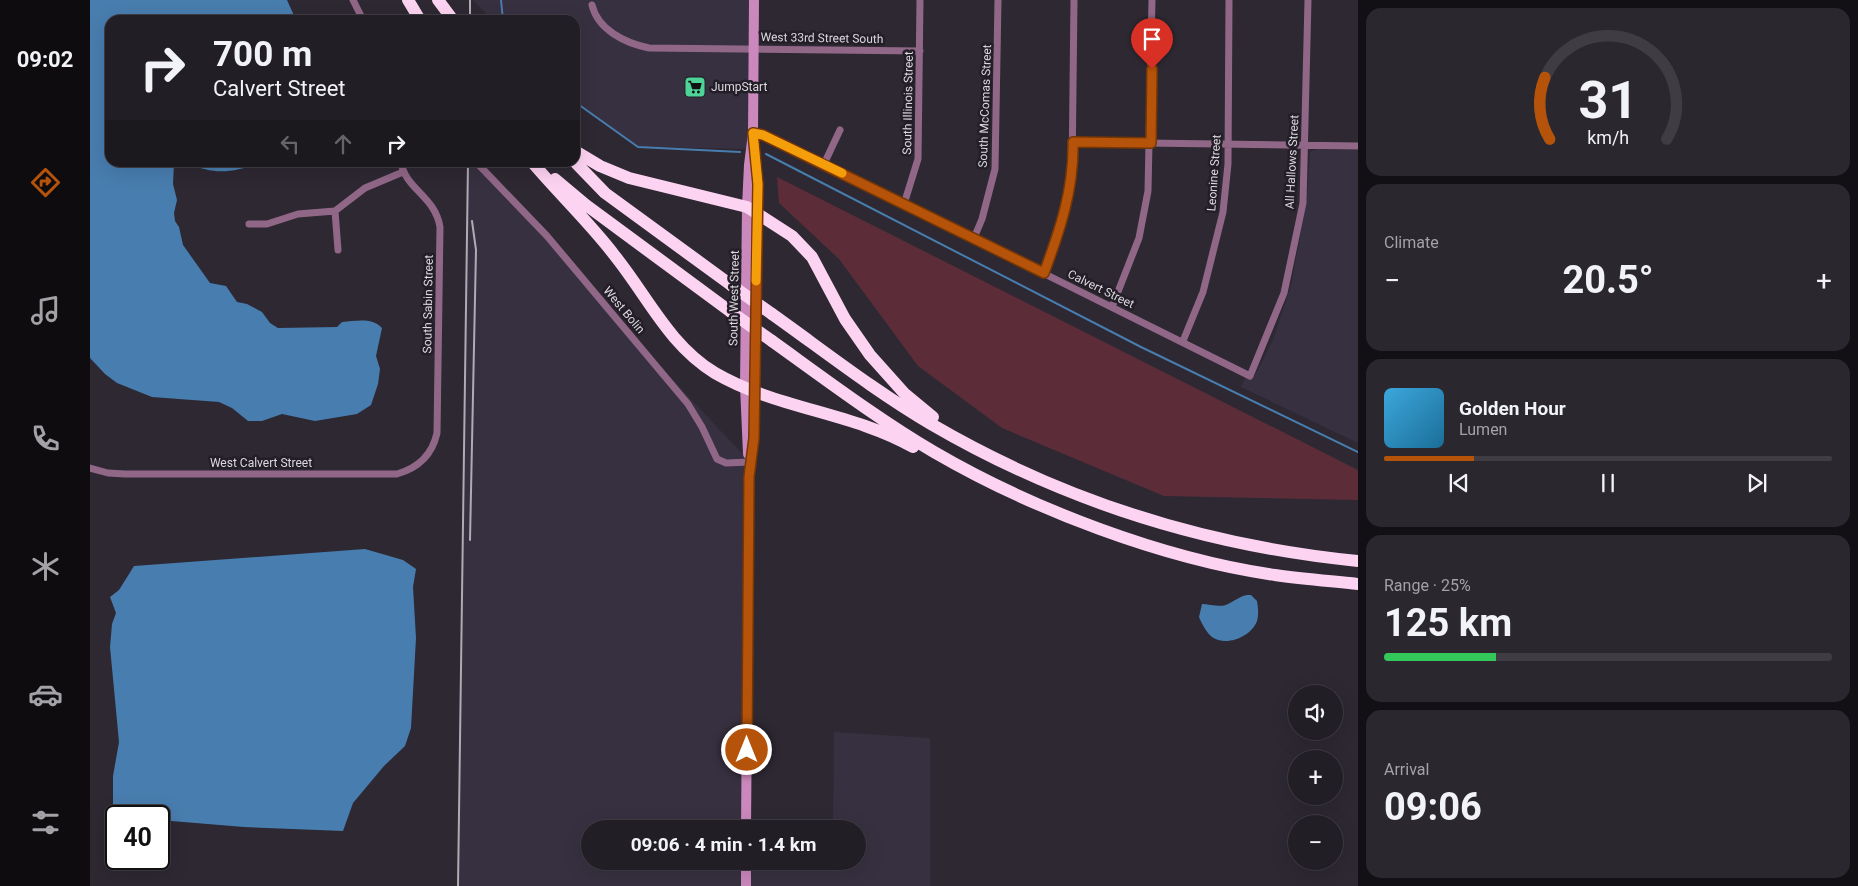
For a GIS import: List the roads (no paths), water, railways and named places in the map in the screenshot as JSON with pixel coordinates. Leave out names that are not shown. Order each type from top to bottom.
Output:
[{"type":"highway","points":[[408,0],[417,15]]},
{"type":"highway","points":[[438,0],[449,15]]},
{"type":"highway","points":[[580,154],[600,166],[629,178],[752,210],[792,236],[812,257],[855,336],[891,380],[929,414],[980,451]]},
{"type":"highway","points":[[538,167],[617,257],[671,336],[695,358],[715,372],[750,388],[869,426],[954,469],[1043,507],[1128,538],[1199,558],[1274,575],[1358,584]]},
{"type":"highway","points":[[540,167],[586,205],[772,341],[908,435],[1004,489]]},
{"type":"highway","points":[[579,167],[605,193],[890,398],[980,451],[1060,489],[1166,526],[1269,550],[1358,561]]},
{"type":"street","points":[[353,0],[360,15]]},
{"type":"street","name":"South West Street","points":[[746,820],[750,462],[746,439],[750,388],[752,210],[758,184],[753,133],[754,0]]},
{"type":"street","name":"South Illinois Street","points":[[904,204],[913,180],[918,158],[920,0]]},
{"type":"street","name":"South McComas Street","points":[[974,238],[982,219],[995,169],[998,0]]},
{"type":"street","points":[[1044,273],[1067,205],[1072,175],[1074,0]]},
{"type":"street","points":[[1112,307],[1142,226],[1148,191],[1151,143],[1152,0]]},
{"type":"street","name":"Leonine Street","points":[[1183,341],[1203,292],[1219,234],[1224,205],[1228,144],[1229,0]]},
{"type":"street","name":"All Hallows Street","points":[[1250,376],[1278,313],[1293,262],[1303,203],[1308,0]]},
{"type":"street","name":"West 33rd Street South","points":[[592,5],[599,21],[632,44],[672,49],[920,51]]},
{"type":"street","points":[[824,164],[840,130]]},
{"type":"street","name":"Calvert Street","points":[[753,133],[763,135],[824,164],[1250,376]]},
{"type":"street","points":[[1073,142],[1358,146]]},
{"type":"street","points":[[249,224],[267,224],[298,214],[335,211],[365,188],[403,172],[402,167]]},
{"type":"street","name":"West Bolin","points":[[481,167],[547,236],[688,404],[702,427],[716,459],[726,463],[750,462]]},
{"type":"street","name":"South Sabin Street","points":[[403,172],[429,200],[436,213],[440,227],[437,433],[428,456]]},
{"type":"street","points":[[335,211],[338,250]]},
{"type":"street","name":"West Calvert Street","points":[[90,468],[108,473],[125,474],[397,474],[415,467],[428,456]]},
{"type":"street","points":[[746,870],[746,886]]},
{"type":"water","points":[[90,0],[287,0],[294,15],[105,15],[105,167],[174,167],[173,184],[177,200],[174,213],[183,245],[210,283],[226,286],[237,302],[247,304],[262,312],[270,323],[278,328],[337,327],[342,322],[364,320],[374,322],[382,328],[376,356],[380,369],[378,384],[371,405],[357,414],[315,421],[282,414],[262,421],[248,421],[232,408],[219,402],[152,397],[117,383],[105,374],[90,358]]},
{"type":"water","points":[[198,167],[245,167],[231,171]]},
{"type":"water","points":[[365,549],[403,560],[416,569],[413,587],[416,638],[411,728],[405,746],[384,766],[353,803],[343,831],[244,827],[170,821],[170,805],[113,804],[113,776],[119,742],[110,647],[112,624],[116,613],[110,597],[119,590],[134,566]]},
{"type":"water","points":[[1251,595],[1257,601],[1258,616],[1254,627],[1244,636],[1231,641],[1218,640],[1212,637],[1199,617],[1202,604],[1225,605]]},
{"type":"waterway","points":[[501,0],[502,15]]},
{"type":"waterway","points":[[580,106],[638,147],[740,152]]},
{"type":"waterway","points":[[766,154],[1141,347],[1358,452]]},
{"type":"railway","points":[[470,0],[470,15]]},
{"type":"railway","points":[[458,886],[468,167]]},
{"type":"railway","points":[[470,540],[476,250],[472,221]]},
{"type":"place","name":"JumpStart","points":[[695,87]]}]
